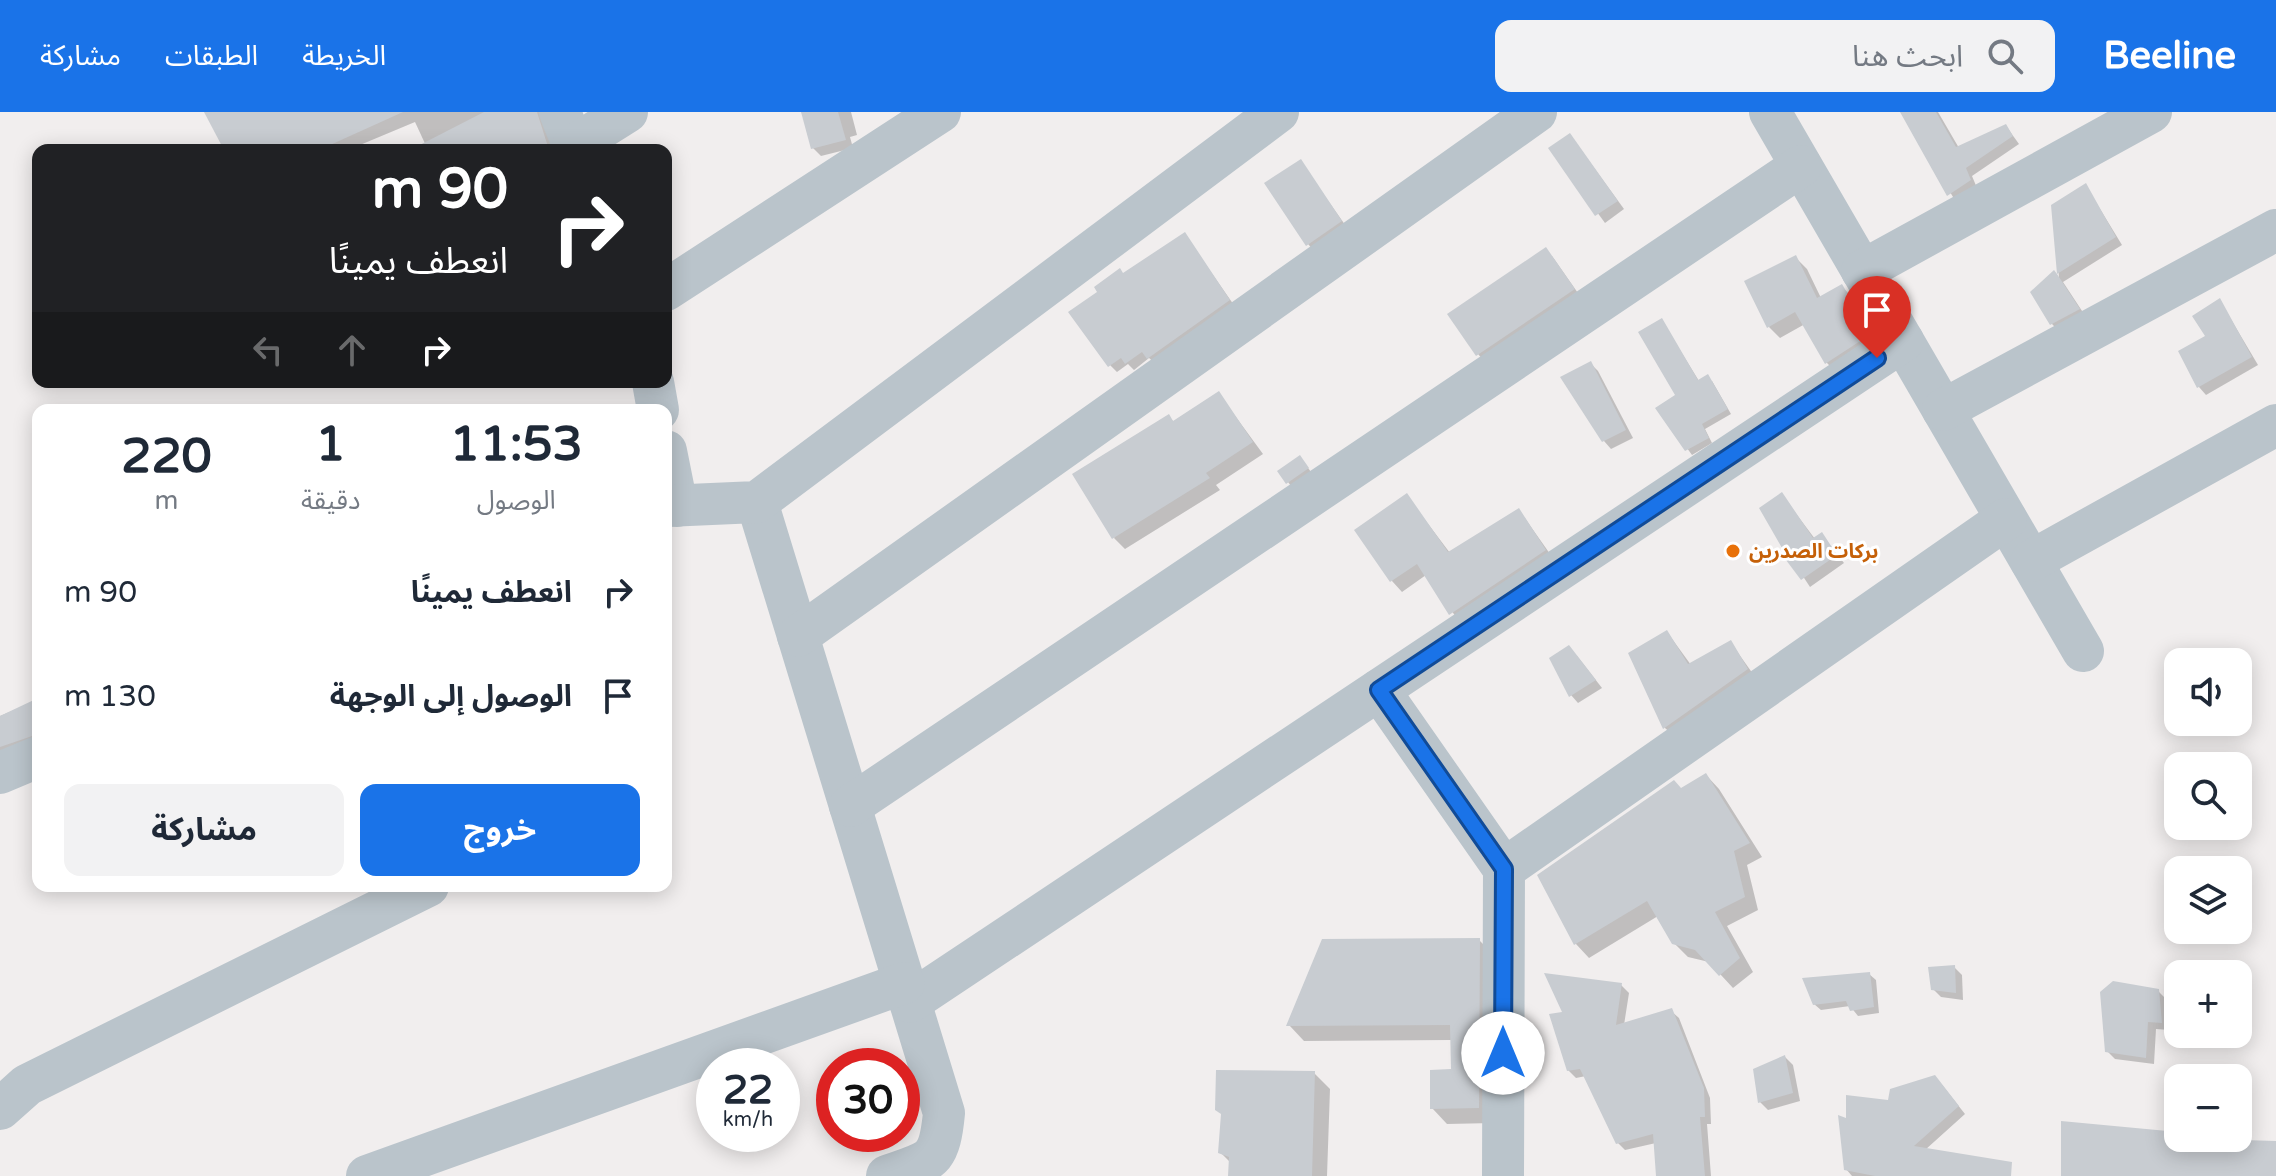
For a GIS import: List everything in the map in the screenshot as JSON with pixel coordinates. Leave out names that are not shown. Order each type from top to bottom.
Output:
[{"type":"street","points":[[569,136],[627,112]]},
{"type":"street","points":[[672,286],[940,112]]},
{"type":"street","points":[[672,506],[757,502],[1278,112]]},
{"type":"street","points":[[798,636],[1536,112]]},
{"type":"street","points":[[1862,271],[2151,112]]},
{"type":"street","points":[[1779,115],[1801,166],[2083,651]]},
{"type":"street","points":[[850,806],[1801,166]]},
{"type":"street","points":[[1943,410],[2276,230]]},
{"type":"street","points":[[367,1176],[907,992],[1379,690],[1903,341]]},
{"type":"street","points":[[2031,561],[2276,425]]},
{"type":"street","points":[[757,502],[944,1113],[941,1142],[924,1165],[895,1175]]},
{"type":"street","points":[[1504,869],[2006,519]]},
{"type":"street","points":[[1379,690],[1504,869],[1503,1176]]},
{"type":"street","points":[[0,773],[32,760]]},
{"type":"street","points":[[0,1109],[27,1085],[416,892]]},
{"type":"building","points":[[204,112],[403,112],[332,144],[221,144]]},
{"type":"building","points":[[484,112],[537,112],[547,144],[422,144]]},
{"type":"building","points":[[801,112],[838,112],[846,140],[811,149]]},
{"type":"building","points":[[1900,112],[1936,112],[1956,147],[2006,124],[2013,136],[1966,168],[1971,180],[1947,196]]},
{"type":"building","points":[[1570,133],[1618,201],[1595,216],[1548,148]]},
{"type":"building","points":[[1301,159],[1342,221],[1306,246],[1264,183]]},
{"type":"building","points":[[2086,183],[2116,237],[2057,274],[2051,205]]},
{"type":"building","points":[[1185,232],[1230,300],[1147,359],[1142,352],[1125,364],[1121,358],[1108,367],[1068,312],[1097,292],[1094,287],[1120,268],[1123,273]]},
{"type":"building","points":[[1546,247],[1575,289],[1476,356],[1447,314]]},
{"type":"building","points":[[1796,255],[1817,298],[1842,284],[1871,334],[1825,364],[1795,312],[1767,328],[1744,281]]},
{"type":"building","points":[[2054,270],[2080,309],[2050,325],[2030,292]]},
{"type":"building","points":[[2220,298],[2252,357],[2197,388],[2178,351],[2205,336],[2192,316]]},
{"type":"building","points":[[1662,318],[1698,380],[1708,374],[1728,409],[1702,424],[1709,438],[1685,451],[1655,408],[1675,395],[1638,332]]},
{"type":"building","points":[[1591,361],[1626,430],[1602,442],[1560,377]]},
{"type":"building","points":[[1219,391],[1253,442],[1206,473],[1210,478],[1112,539],[1072,474],[1169,414],[1173,421]]},
{"type":"building","points":[[1300,455],[1309,468],[1286,484],[1277,471]]},
{"type":"building","points":[[1782,492],[1813,538],[1822,532],[1837,555],[1801,580],[1783,556],[1786,555],[1759,508]]},
{"type":"building","points":[[1407,493],[1448,552],[1519,508],[1546,550],[1449,615],[1417,564],[1390,582],[1354,530]]},
{"type":"building","points":[[1667,630],[1688,664],[1731,640],[1748,669],[1663,729],[1628,653]]},
{"type":"building","points":[[1569,645],[1596,680],[1569,697],[1549,658]]},
{"type":"building","points":[[32,701],[32,736],[0,747],[0,716]]},
{"type":"building","points":[[1706,773],[1750,843],[1734,851],[1745,897],[1715,912],[1740,958],[1719,976],[1695,950],[1672,944],[1647,901],[1574,945],[1537,875],[1674,780],[1681,788]]},
{"type":"building","points":[[1480,938],[1479,1108],[1430,1109],[1430,1070],[1451,1069],[1450,1025],[1286,1026],[1322,939]]},
{"type":"building","points":[[1955,965],[1956,993],[1931,990],[1928,967]]},
{"type":"building","points":[[1870,972],[1874,1007],[1850,1011],[1846,1001],[1813,1005],[1802,978]]},
{"type":"building","points":[[1544,973],[1622,983],[1616,1025],[1672,1008],[1704,1088],[1705,1117],[1700,1117],[1705,1176],[1656,1176],[1653,1134],[1616,1144],[1580,1069],[1567,1071],[1549,1014],[1562,1012]]},
{"type":"building","points":[[2113,981],[2159,989],[2162,1023],[2148,1022],[2146,1058],[2105,1052],[2100,992]]},
{"type":"building","points":[[1785,1055],[1793,1093],[1758,1103],[1753,1069]]},
{"type":"building","points":[[1216,1070],[1315,1071],[1312,1176],[1228,1176],[1229,1157],[1218,1153],[1221,1114],[1215,1110]]},
{"type":"building","points":[[1935,1075],[1959,1106],[1914,1146],[2012,1162],[2011,1176],[1875,1176],[1844,1170],[1838,1115],[1846,1118],[1846,1095],[1888,1100],[1890,1089]]},
{"type":"building","points":[[2061,1121],[2164,1131],[2164,1152],[2252,1152],[2252,1140],[2276,1141],[2276,1176],[2061,1176]]},
{"type":"place","name":"بركات الصدرين","points":[[1733,551]]},
{"type":"route","points":[[1503,1053],[1504,869],[1379,690],[1877,358]]}]
